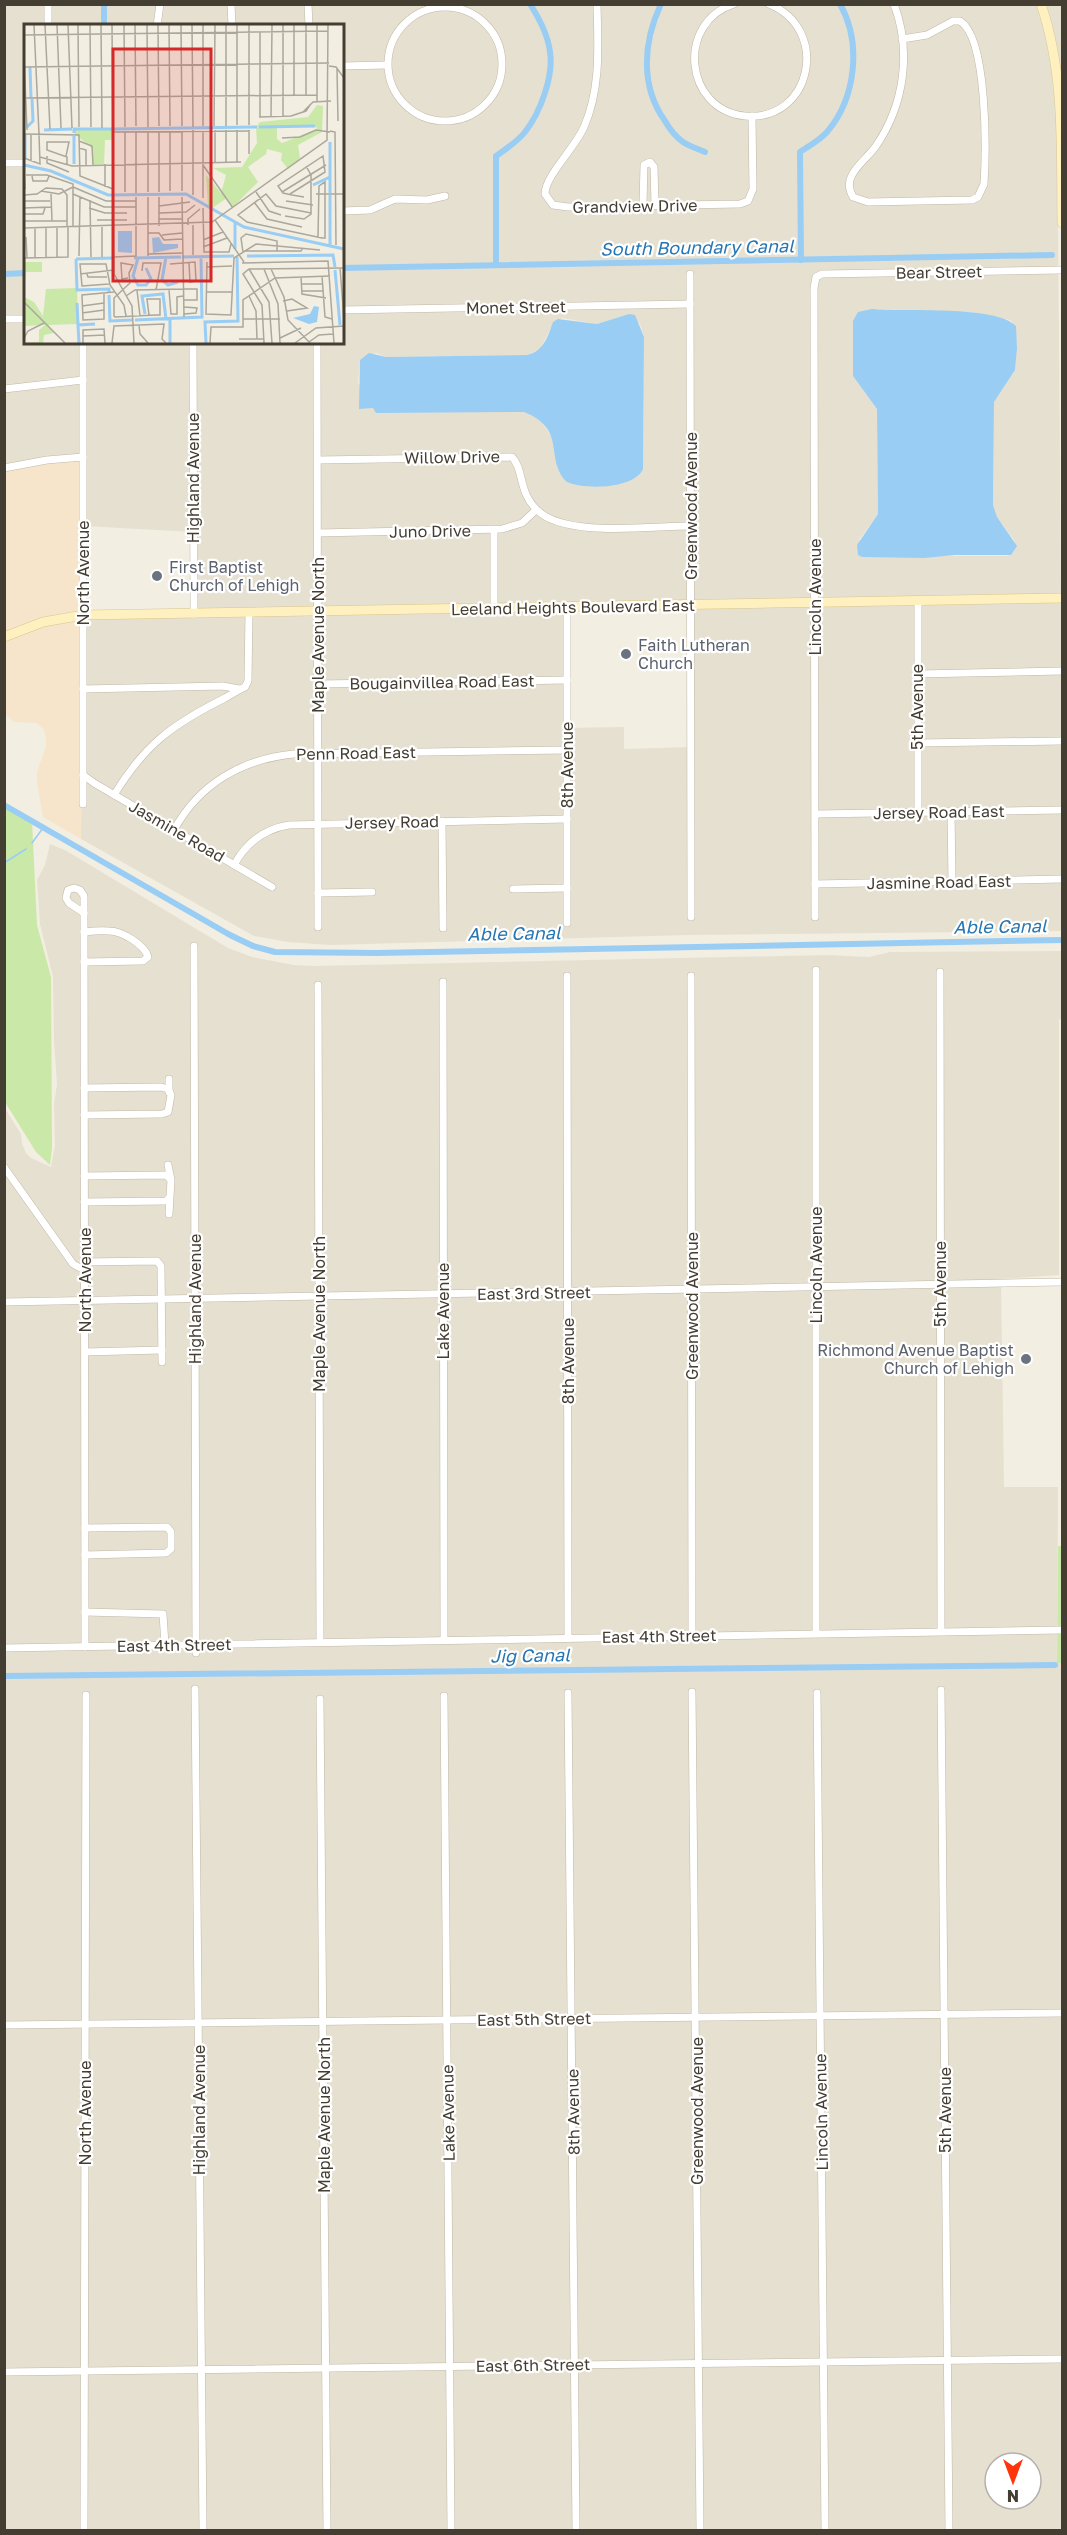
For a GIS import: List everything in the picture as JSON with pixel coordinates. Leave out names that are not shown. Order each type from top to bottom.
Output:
[{"type":"main road","points":[[1041,4],[1056,57],[1062,123],[1062,223]]},
{"type":"main road","name":"Leeland Heights Boulevard East","points":[[4,637],[43,622],[83,615],[1062,598]]},
{"type":"street","points":[[48,4],[48,24]]},
{"type":"street","points":[[157,24],[160,4]]},
{"type":"street","points":[[231,4],[232,24]]},
{"type":"street","points":[[308,4],[309,24]]},
{"type":"street","name":"Grandview Drive","points":[[597,4],[598,67],[593,101],[584,129],[568,155],[547,180],[545,194],[547,200],[559,207],[741,204],[752,195],[752,116]]},
{"type":"street","points":[[734,4],[716,13],[703,27],[696,40],[694,64],[703,90],[715,104],[734,113],[752,116],[777,109],[793,97],[801,85],[807,64],[806,46],[798,27],[785,13],[769,4]]},
{"type":"street","points":[[894,4],[902,39],[903,69],[897,103],[876,145],[852,175],[849,184],[853,197],[868,202],[972,200],[982,192],[985,175],[984,101],[979,64],[970,30],[960,21],[953,21],[927,35],[902,39]]},
{"type":"street","points":[[449,7],[476,16],[490,29],[500,47],[502,69],[496,89],[479,110],[462,118],[441,121],[420,116],[404,104],[392,87],[387,65],[394,37],[406,21],[422,11],[449,7]]},
{"type":"street","points":[[344,66],[387,65]]},
{"type":"street","points":[[643,205],[644,165],[650,162],[654,167],[655,205]]},
{"type":"street","points":[[4,163],[24,163]]},
{"type":"street","points":[[344,211],[370,210],[394,199],[428,200],[445,196]]},
{"type":"street","name":"Bear Street","points":[[816,277],[822,274],[1062,270]]},
{"type":"street","name":"Greenwood Avenue","points":[[690,274],[691,917]]},
{"type":"street","name":"Lincoln Avenue","points":[[815,917],[814,288],[816,277]]},
{"type":"street","name":"Monet Street","points":[[344,310],[690,304]]},
{"type":"street","points":[[4,319],[24,319]]},
{"type":"street","name":"North Avenue","points":[[83,344],[83,804]]},
{"type":"street","name":"Highland Avenue","points":[[193,344],[194,614]]},
{"type":"street","name":"Maple Avenue North","points":[[317,344],[318,927]]},
{"type":"street","points":[[4,389],[83,380]]},
{"type":"street","points":[[4,468],[47,460],[83,457]]},
{"type":"street","name":"Willow Drive","points":[[318,460],[512,457],[517,462],[523,490],[536,510]]},
{"type":"street","points":[[536,510],[552,521],[574,527],[690,526]]},
{"type":"street","name":"Juno Drive","points":[[318,533],[494,530],[516,526],[536,510]]},
{"type":"street","points":[[494,530],[494,608]]},
{"type":"street","name":"5th Avenue","points":[[918,601],[918,812]]},
{"type":"street","name":"8th Avenue","points":[[567,607],[567,923]]},
{"type":"street","points":[[114,795],[139,759],[168,731],[191,715],[245,687],[248,681],[249,613]]},
{"type":"street","points":[[917,674],[1062,671]]},
{"type":"street","name":"Bougainvillea Road East","points":[[318,684],[567,680]]},
{"type":"street","points":[[83,689],[224,686],[239,689]]},
{"type":"street","points":[[917,742],[1062,741]]},
{"type":"street","name":"Penn Road East","points":[[174,830],[197,798],[233,770],[271,757],[318,754],[567,750]]},
{"type":"street","name":"Jasmine Road","points":[[83,775],[272,886]]},
{"type":"street","name":"Jersey Road East","points":[[816,814],[1062,810]]},
{"type":"street","points":[[951,812],[952,881]]},
{"type":"street","name":"Jersey Road","points":[[234,865],[250,843],[267,831],[289,825],[567,819]]},
{"type":"street","points":[[442,821],[443,928]]},
{"type":"street","name":"Jasmine Road East","points":[[815,884],[1062,879]]},
{"type":"street","points":[[513,890],[567,888]]},
{"type":"street","points":[[318,893],[372,892]]},
{"type":"street","name":"North Avenue","points":[[84,913],[85,1647]]},
{"type":"street","points":[[84,932],[115,932],[141,946],[148,957],[142,961],[84,962]]},
{"type":"street","name":"Highland Avenue","points":[[194,946],[196,1648]]},
{"type":"street","name":"Lincoln Avenue","points":[[816,970],[816,1633]]},
{"type":"street","name":"5th Avenue","points":[[940,972],[940,1631]]},
{"type":"street","name":"8th Avenue","points":[[567,976],[568,1638]]},
{"type":"street","name":"Greenwood Avenue","points":[[691,976],[692,1636]]},
{"type":"street","name":"Lake Avenue","points":[[443,982],[444,1640]]},
{"type":"street","name":"Maple Avenue North","points":[[318,985],[320,1642]]},
{"type":"street","points":[[84,1115],[168,1112],[171,1106],[168,1079]]},
{"type":"street","points":[[84,1089],[161,1087],[168,1089],[169,1092]]},
{"type":"street","points":[[168,1165],[171,1196],[169,1214]]},
{"type":"street","points":[[4,1167],[73,1264],[84,1266],[157,1261],[161,1266],[162,1362]]},
{"type":"street","points":[[84,1176],[166,1175],[169,1178]]},
{"type":"street","points":[[84,1202],[166,1201],[169,1198]]},
{"type":"street","name":"East 3rd Street","points":[[4,1302],[1062,1282]]},
{"type":"street","points":[[85,1352],[162,1350]]},
{"type":"street","points":[[85,1528],[167,1527],[171,1532],[171,1549],[166,1553],[85,1555]]},
{"type":"street","points":[[85,1612],[163,1614],[165,1645]]},
{"type":"street","name":"East 4th Street","points":[[4,1648],[165,1645],[196,1648],[320,1642],[1062,1630]]},
{"type":"street","name":"Highland Avenue","points":[[195,1689],[203,2530]]},
{"type":"street","name":"5th Avenue","points":[[941,1690],[949,2530]]},
{"type":"street","name":"Greenwood Avenue","points":[[692,1692],[700,2530]]},
{"type":"street","name":"8th Avenue","points":[[568,1693],[576,2530]]},
{"type":"street","name":"Lincoln Avenue","points":[[817,1693],[825,2530]]},
{"type":"street","name":"North Avenue","points":[[84,2530],[86,1695]]},
{"type":"street","name":"Lake Avenue","points":[[444,1696],[452,2530]]},
{"type":"street","name":"Maple Avenue North","points":[[320,1699],[327,2530]]},
{"type":"street","name":"East 5th Street","points":[[4,2025],[1062,2013]]},
{"type":"street","name":"East 6th Street","points":[[4,2372],[1062,2359]]},
{"type":"shaded area","points":[[4,5],[1038,5],[1046,26],[1057,94],[1061,595],[193,609],[194,532],[84,526],[5,466]],"holes":[[[878,309],[979,313],[1010,320],[1015,325],[1017,349],[1015,370],[994,402],[993,505],[997,517],[1015,543],[1008,556],[941,556],[859,540],[878,514],[877,409],[853,376],[853,321]],[[629,314],[640,324],[644,337],[643,469],[558,470],[555,443],[543,423],[534,416],[524,412],[503,410],[373,408],[358,383],[360,360],[376,353],[386,357],[527,355],[540,349],[552,326],[562,318],[597,324]]]},
{"type":"shaded area","points":[[1045,5],[1062,5],[1062,86],[1055,40]]},
{"type":"shaded area","points":[[81,455],[83,612],[43,618],[5,633],[5,466]]},
{"type":"shaded area","points":[[1061,601],[1061,931],[687,935],[331,945],[288,942],[254,936],[81,839],[83,619],[564,611],[564,728],[624,727],[624,749],[689,747],[688,608]]},
{"type":"shaded area","points":[[83,619],[81,839],[43,817],[37,772],[46,747],[46,736],[43,728],[37,723],[14,722],[5,714],[5,640],[44,625]]},
{"type":"shaded area","points":[[50,844],[65,850],[228,948],[252,957],[294,965],[826,955],[869,957],[890,952],[1061,951],[1059,1275],[1001,1279],[1004,1487],[1058,1487],[1057,1662],[1062,1663],[1062,2530],[5,2530],[4,1107],[21,1134],[26,1153],[31,1158],[51,1167],[55,1146],[54,1104],[57,1084],[53,977],[40,924],[37,880],[45,865]]},
{"type":"green space","points":[[5,805],[32,821],[37,925],[51,977],[52,1148],[50,1165],[36,1152],[5,1102]]},
{"type":"green space","points":[[1058,1546],[1062,1546],[1062,1663],[1057,1663]]},
{"type":"water","points":[[872,309],[970,312],[1005,319],[1016,326],[1015,370],[994,402],[993,505],[997,517],[1017,546],[1011,555],[955,555],[924,558],[862,557],[858,555],[857,545],[878,514],[877,409],[853,376],[853,321],[858,312]]},
{"type":"water","points":[[629,314],[635,315],[644,337],[643,469],[630,481],[597,487],[567,482],[560,473],[551,436],[546,427],[538,419],[524,412],[376,413],[373,408],[359,409],[360,360],[369,353],[386,357],[527,355],[538,350],[547,338],[553,322],[558,319],[597,324]]},
{"type":"waterway","points":[[104,4],[104,24]]},
{"type":"waterway","points":[[496,265],[496,156],[518,139],[531,124],[541,105],[550,72],[551,62],[547,39],[530,4]]},
{"type":"waterway","points":[[661,4],[648,48],[647,64],[651,93],[675,135],[685,143],[705,152]]},
{"type":"waterway","points":[[801,260],[800,152],[824,135],[837,118],[850,87],[853,70],[851,36],[840,4]]},
{"type":"waterway","name":"South Boundary Canal","points":[[344,268],[1052,255]]},
{"type":"waterway","name":"South Boundary Canal","points":[[4,274],[24,273]]},
{"type":"waterway","name":"Able Canal","points":[[4,805],[230,935],[253,946],[275,952],[377,953],[1062,940]]},
{"type":"waterway","points":[[32,843],[43,828]]},
{"type":"waterway","points":[[4,863],[26,849]]},
{"type":"waterway","name":"Jig Canal","points":[[4,1676],[1055,1665]]},
{"type":"place","name":"First Baptist Church of Lehigh","points":[[157,576]]},
{"type":"place","name":"Faith Lutheran Church","points":[[626,654]]},
{"type":"place","name":"Richmond Avenue Baptist Church of Lehigh","points":[[1026,1359]]}]
